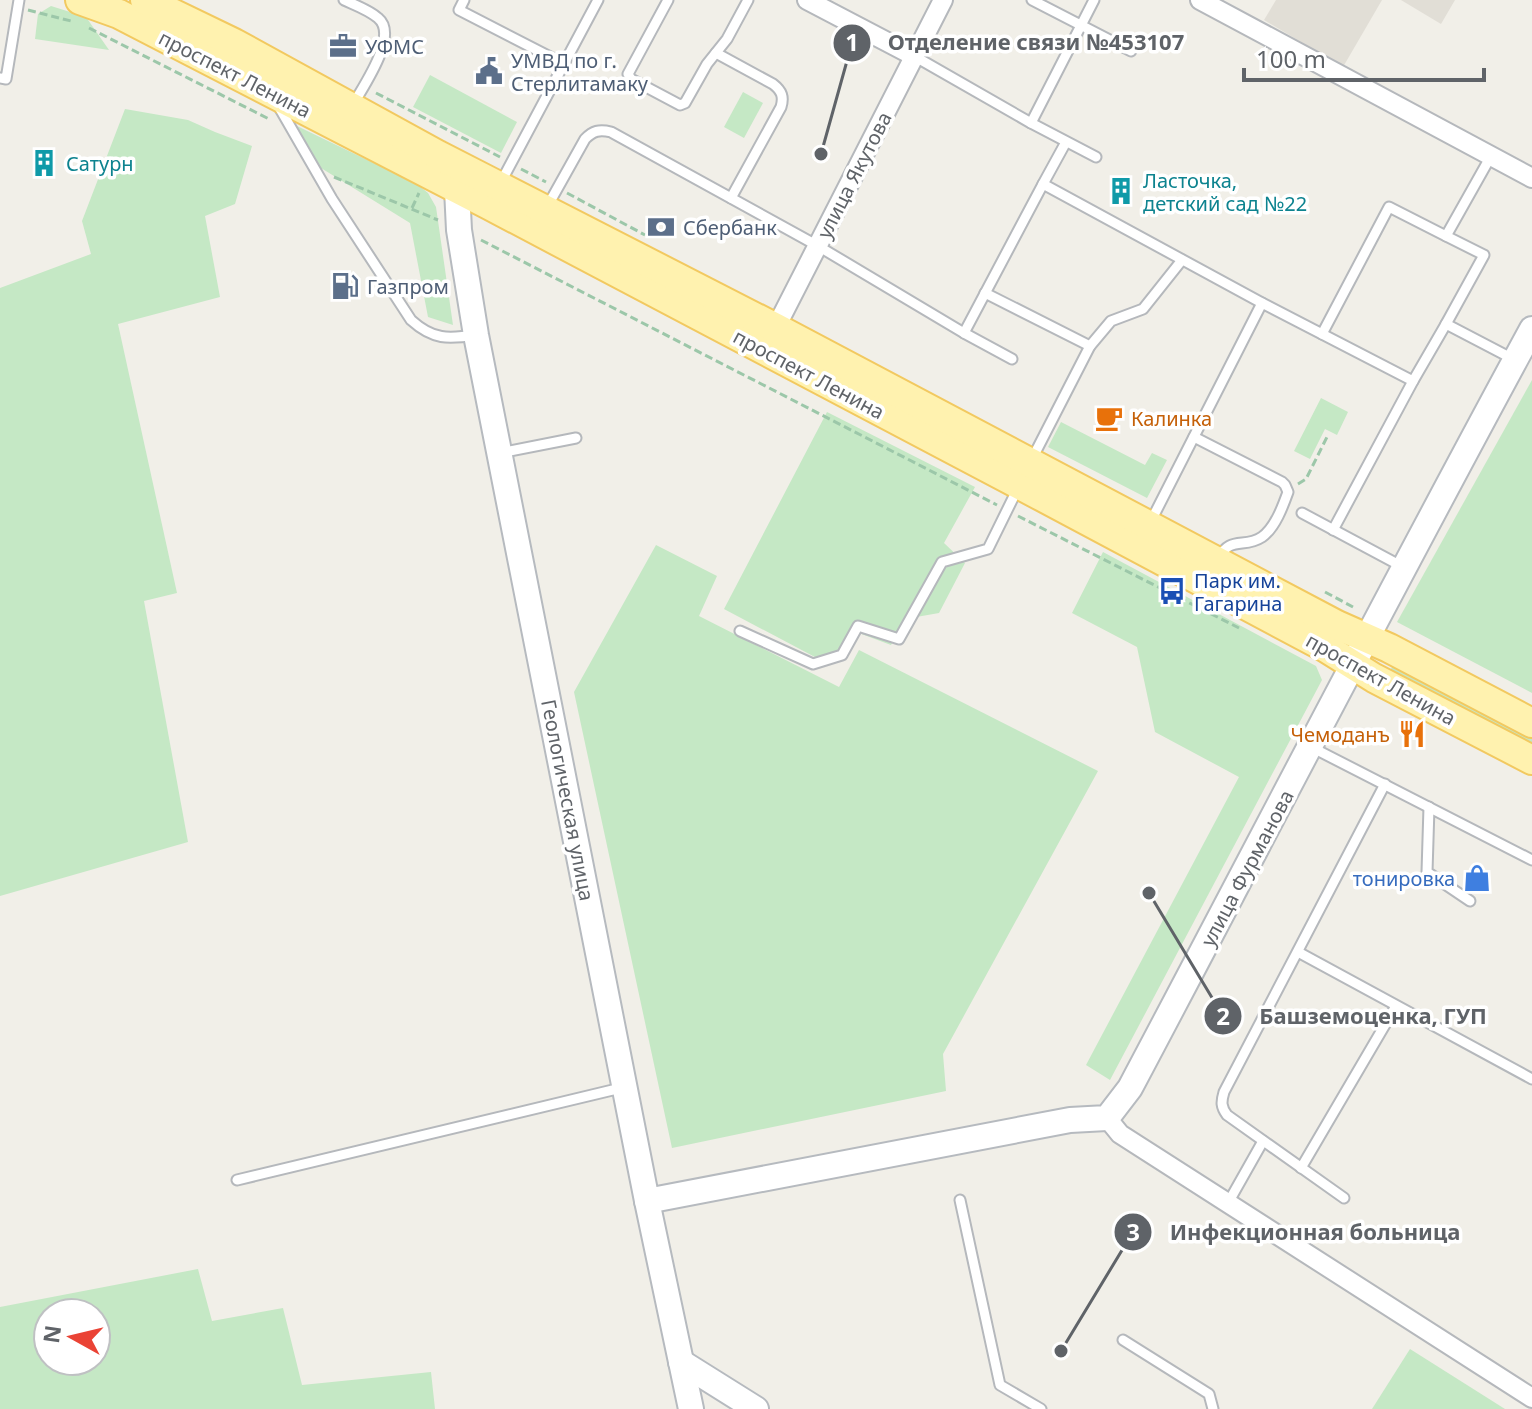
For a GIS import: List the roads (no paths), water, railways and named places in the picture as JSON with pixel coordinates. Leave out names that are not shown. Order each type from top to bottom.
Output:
[{"type":"main road","name":"проспект Ленина","points":[[145,0],[234,43],[438,155],[546,209],[770,339]]},
{"type":"main road","name":"проспект Ленина","points":[[97,2],[457,189],[770,339],[1025,473],[1374,678],[1532,760]]},
{"type":"main road","name":"проспект Ленина","points":[[1025,473],[1149,526],[1532,723]]},
{"type":"street","points":[[807,0],[914,56]]},
{"type":"street","name":"улица Якутова","points":[[770,339],[943,0]]},
{"type":"street","points":[[1200,0],[1532,178]]},
{"type":"street","name":"Геологическая улица","points":[[457,189],[459,230],[476,335],[691,1409]]},
{"type":"street","name":"улица Фурманова","points":[[1107,1118],[1130,1088],[1403,567],[1532,329]]},
{"type":"street","points":[[647,1201],[1070,1120],[1107,1118],[1120,1134],[1532,1398]]},
{"type":"street","points":[[681,1362],[756,1409]]},
{"type":"lane","points":[[344,0],[380,19],[385,39],[382,51],[352,106]]},
{"type":"lane","points":[[464,0],[459,10],[564,64]]},
{"type":"lane","points":[[499,185],[598,0]]},
{"type":"lane","points":[[668,0],[628,71],[630,77],[682,105],[705,67],[727,39],[748,0]]},
{"type":"lane","points":[[1032,0],[1131,51]]},
{"type":"lane","points":[[1031,123],[1094,0]]},
{"type":"lane","points":[[0,78],[6,79],[18,5]]},
{"type":"lane","points":[[716,53],[773,84],[779,89],[783,100],[731,198]]},
{"type":"lane","points":[[914,56],[1096,157]]},
{"type":"lane","points":[[269,91],[315,170],[411,320],[422,330],[436,336],[476,335]]},
{"type":"lane","points":[[546,209],[585,139],[591,133],[611,132],[818,246],[1012,359]]},
{"type":"lane","points":[[964,333],[1066,142]]},
{"type":"lane","points":[[1446,236],[1491,156]]},
{"type":"lane","points":[[1043,184],[1413,381]]},
{"type":"lane","points":[[1322,334],[1389,207],[1484,255],[1333,530]]},
{"type":"lane","points":[[740,631],[813,664],[842,655],[858,626],[899,639],[942,562],[988,549],[1090,346],[1111,321],[1143,309],[1182,260]]},
{"type":"lane","points":[[985,293],[1090,346]]},
{"type":"lane","points":[[1149,526],[1262,303]]},
{"type":"lane","points":[[1446,324],[1515,360]]},
{"type":"lane","points":[[1194,437],[1282,482],[1288,488],[1287,496],[1265,535],[1231,544],[1222,551],[1217,562]]},
{"type":"lane","points":[[499,453],[576,438]]},
{"type":"lane","points":[[1302,513],[1403,567]]},
{"type":"lane","points":[[1311,747],[1532,860]]},
{"type":"lane","points":[[1344,1198],[1227,1115],[1221,1101],[1385,784]]},
{"type":"lane","points":[[1429,807],[1427,872],[1470,901]]},
{"type":"lane","points":[[1298,952],[1532,1079]]},
{"type":"lane","points":[[1301,1168],[1396,1006]]},
{"type":"lane","points":[[237,1180],[625,1087]]},
{"type":"lane","points":[[1228,1203],[1263,1141]]},
{"type":"lane","points":[[960,1200],[1000,1385],[1041,1409]]},
{"type":"lane","points":[[1123,1340],[1209,1394],[1213,1409]]},
{"type":"place","name":"УФМС","points":[[343,46]]},
{"type":"place","name":"УМВД по г. Стерлитамаку","points":[[489,71]]},
{"type":"place","name":"Отделение связи №453107","points":[[821,154]]},
{"type":"place","name":"Сатурн","points":[[44,163]]},
{"type":"place","name":"Ласточка, детский сад №22","points":[[1121,191]]},
{"type":"place","name":"Сбербанк","points":[[661,227]]},
{"type":"place","name":"Газпром","points":[[345,286]]},
{"type":"place","name":"Калинка","points":[[1109,418]]},
{"type":"place","name":"Парк им. Гагарина","points":[[1172,591]]},
{"type":"place","name":"Чемоданъ","points":[[1412,734]]},
{"type":"place","name":"тонировка","points":[[1477,878]]},
{"type":"place","name":"Башземоценка, ГУП","points":[[1149,893]]},
{"type":"place","name":"Инфекционная больница","points":[[1061,1351]]}]
